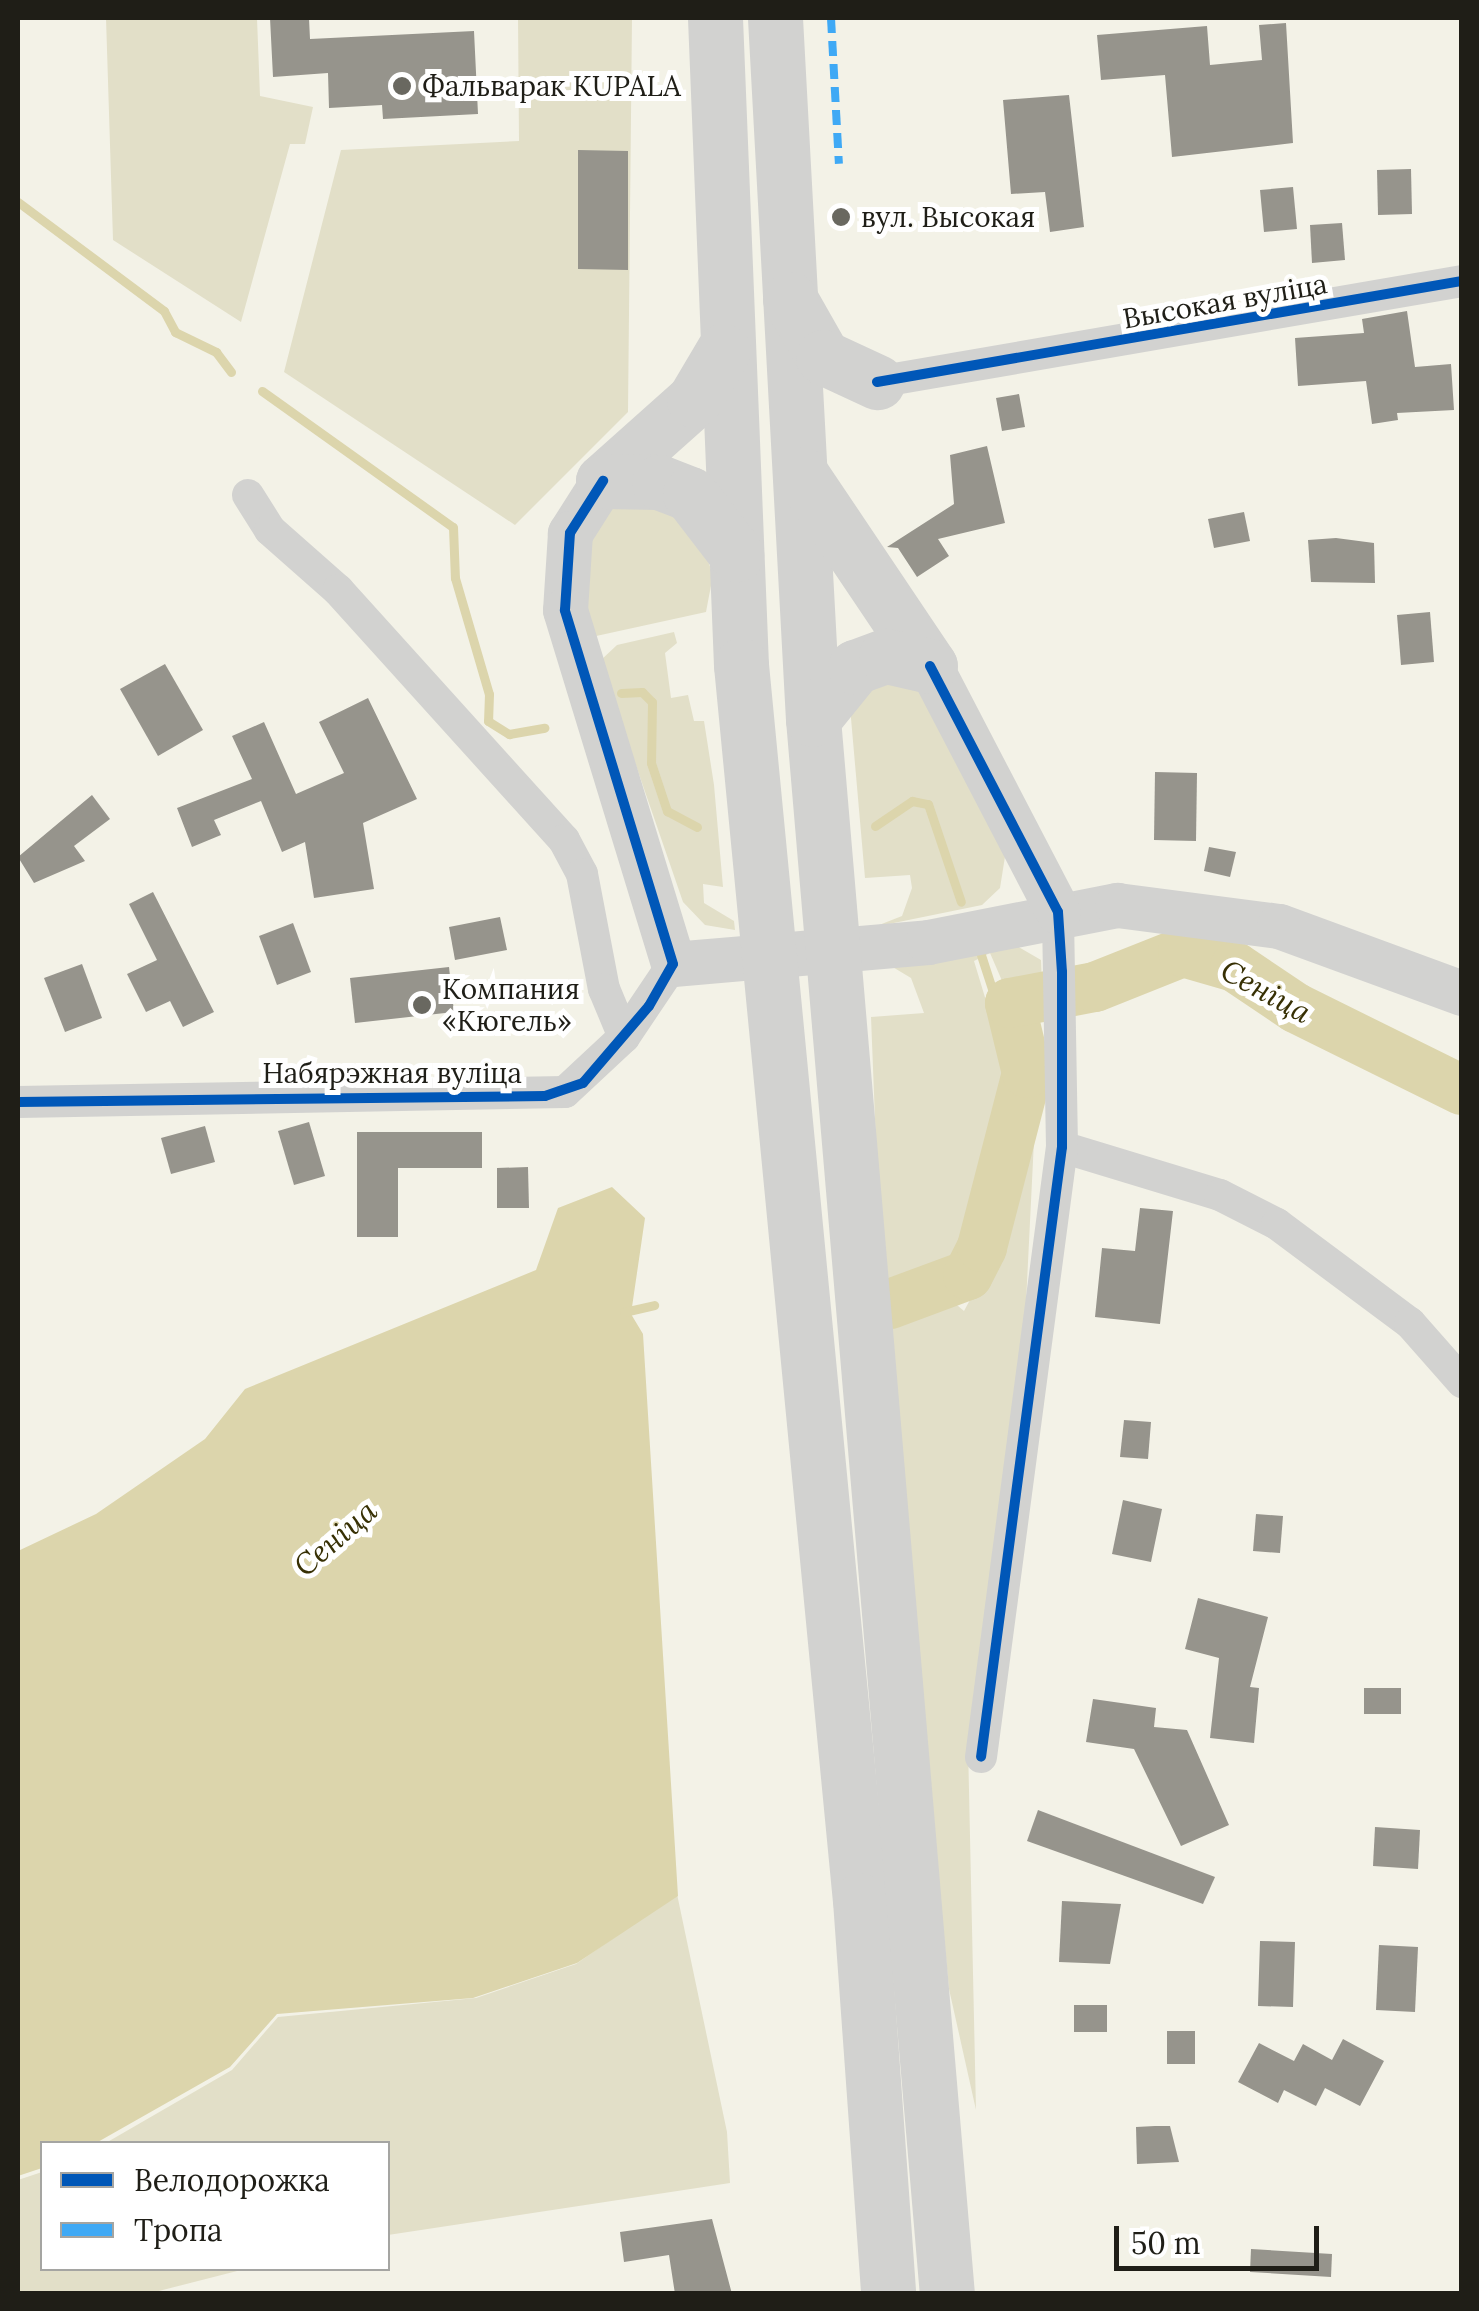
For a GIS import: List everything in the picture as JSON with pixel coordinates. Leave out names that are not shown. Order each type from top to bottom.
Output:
[{"type":"highway","points":[[716,18],[723,351],[736,554],[764,898],[886,2217],[888,2294]]},
{"type":"highway","points":[[775,18],[813,719],[947,2294]]},
{"type":"highway","points":[[789,297],[823,357],[877,382]]},
{"type":"highway","points":[[603,481],[694,400],[723,351]]},
{"type":"highway","points":[[797,466],[848,397],[877,382]]},
{"type":"highway","points":[[797,466],[930,666]]},
{"type":"highway","points":[[603,481],[659,482],[690,494],[736,554]]},
{"type":"highway","points":[[813,719],[856,667],[886,656],[930,666]]},
{"type":"highway","points":[[857,2294],[886,2217]]},
{"type":"street","name":"Высокая вуліца","points":[[877,382],[1462,281]]},
{"type":"street","points":[[603,481],[570,533],[565,610],[673,964],[928,942],[1058,912],[1117,905],[1246,919],[1462,993]]},
{"type":"street","points":[[248,494],[270,530],[338,590],[564,840],[582,874],[604,989],[624,1036]]},
{"type":"street","points":[[930,666],[1058,912],[1062,972],[1062,1147],[981,1757]]},
{"type":"street","name":"Набярэжная вуліца","points":[[18,1102],[545,1096],[583,1083],[624,1036],[673,964]]},
{"type":"street","points":[[1062,1147],[1220,1195],[1277,1224],[1410,1323],[1462,1382]]},
{"type":"shaded area","points":[[106,18],[257,18],[260,96],[313,107],[305,144],[290,144],[241,322],[113,240]]},
{"type":"shaded area","points":[[518,18],[632,18],[628,412],[515,525],[284,372],[341,150],[519,141]]},
{"type":"shaded area","points":[[687,501],[713,575],[706,612],[587,638],[577,588],[599,507]]},
{"type":"shaded area","points":[[674,632],[677,643],[665,653],[671,698],[688,695],[694,721],[704,721],[714,785],[723,887],[703,884],[704,903],[734,921],[735,930],[705,925],[683,902],[600,661],[617,645]]},
{"type":"shaded area","points":[[866,681],[916,681],[1007,844],[1000,888],[982,905],[874,927],[902,916],[912,888],[910,875],[865,878],[850,707]]},
{"type":"shaded area","points":[[998,935],[1041,960],[1042,985],[1006,990],[990,953],[974,961],[997,1037],[1017,1068],[994,1151],[950,1274],[882,1298],[871,1017],[924,1013],[911,978],[886,963]]},
{"type":"shaded area","points":[[1040,1019],[1025,1323],[968,1745],[976,2110],[949,1989],[884,1317],[945,1295],[964,1311],[991,1261],[1035,1073],[1028,1025]]},
{"type":"shaded area","points":[[677,1894],[727,2132],[730,2183],[390,2235],[390,2141],[109,2141],[232,2070],[278,2017],[476,1998],[576,1964]]},
{"type":"shaded area","points":[[40,2173],[40,2271],[237,2271],[151,2293],[18,2293],[18,2180]]},
{"type":"water","points":[[612,1187],[645,1218],[631,1314],[643,1334],[678,1896],[577,1963],[473,1998],[277,2014],[230,2067],[100,2141],[40,2141],[40,2169],[18,2176],[18,1551],[96,1514],[205,1439],[245,1389],[536,1270],[558,1208]]},
{"type":"building","name":"Фальварак KUPALA","points":[[270,18],[309,18],[310,39],[474,31],[478,114],[383,119],[382,105],[329,108],[328,73],[273,77]]},
{"type":"building","points":[[1286,23],[1293,143],[1172,157],[1165,75],[1101,80],[1097,35],[1207,26],[1210,65],[1262,60],[1259,25]]},
{"type":"building","points":[[1069,95],[1084,227],[1050,232],[1045,192],[1011,194],[1003,100]]},
{"type":"building","points":[[578,150],[628,151],[628,270],[578,269]]},
{"type":"building","points":[[1411,169],[1412,214],[1378,215],[1377,170]]},
{"type":"building","points":[[1293,187],[1297,229],[1264,232],[1260,190]]},
{"type":"building","points":[[1342,223],[1345,260],[1312,263],[1310,225]]},
{"type":"building","points":[[1407,311],[1415,367],[1451,364],[1454,410],[1397,413],[1398,420],[1372,424],[1366,381],[1298,386],[1295,338],[1364,333],[1362,319]]},
{"type":"building","points":[[1019,394],[1025,427],[1002,431],[996,398]]},
{"type":"building","points":[[987,446],[1005,523],[938,539],[949,556],[917,577],[898,548],[887,547],[954,504],[950,455]]},
{"type":"building","points":[[1244,512],[1250,541],[1214,548],[1208,519]]},
{"type":"building","points":[[1336,538],[1374,543],[1375,583],[1311,582],[1308,540]]},
{"type":"building","points":[[1430,612],[1434,662],[1401,665],[1397,615]]},
{"type":"building","points":[[165,664],[203,730],[158,756],[120,689]]},
{"type":"building","points":[[368,698],[417,799],[363,823],[374,889],[314,898],[305,842],[282,852],[261,801],[214,820],[221,835],[192,847],[177,808],[252,779],[232,736],[264,722],[296,794],[344,773],[319,722]]},
{"type":"building","points":[[1155,772],[1197,773],[1196,841],[1154,840]]},
{"type":"building","points":[[92,795],[110,819],[74,846],[85,861],[34,883],[18,857]]},
{"type":"building","points":[[1209,847],[1236,852],[1230,877],[1204,871]]},
{"type":"building","points":[[153,892],[214,1012],[183,1027],[170,1001],[146,1012],[127,974],[157,960],[129,904]]},
{"type":"building","points":[[500,917],[507,950],[455,960],[449,927]]},
{"type":"building","points":[[293,923],[311,972],[277,985],[259,936]]},
{"type":"building","points":[[82,964],[102,1018],[65,1032],[44,978]]},
{"type":"building","points":[[449,967],[454,1012],[355,1023],[350,978]]},
{"type":"building","points":[[309,1122],[325,1176],[294,1185],[278,1131]]},
{"type":"building","points":[[205,1126],[215,1162],[171,1174],[161,1138]]},
{"type":"building","points":[[357,1132],[482,1132],[482,1168],[398,1168],[398,1237],[357,1237]]},
{"type":"building","points":[[528,1167],[529,1208],[497,1208],[497,1168]]},
{"type":"building","points":[[1140,1208],[1173,1211],[1160,1324],[1095,1317],[1102,1248],[1135,1251]]},
{"type":"building","points":[[1124,1420],[1151,1422],[1148,1459],[1120,1457]]},
{"type":"building","points":[[1123,1500],[1162,1509],[1151,1562],[1112,1554]]},
{"type":"building","points":[[1256,1514],[1283,1516],[1280,1553],[1253,1551]]},
{"type":"building","points":[[1198,1598],[1268,1617],[1250,1687],[1259,1688],[1254,1743],[1210,1738],[1219,1658],[1185,1649]]},
{"type":"building","points":[[1364,1688],[1401,1688],[1401,1714],[1364,1714]]},
{"type":"building","points":[[1093,1699],[1156,1708],[1154,1727],[1187,1730],[1229,1825],[1181,1846],[1134,1749],[1086,1742]]},
{"type":"building","points":[[1038,1810],[1215,1877],[1203,1904],[1027,1841]]},
{"type":"building","points":[[1375,1827],[1420,1830],[1418,1869],[1373,1866]]},
{"type":"building","points":[[1062,1901],[1121,1904],[1110,1964],[1059,1962]]},
{"type":"building","points":[[1260,1941],[1295,1942],[1293,2007],[1258,2006]]},
{"type":"building","points":[[1379,1945],[1418,1947],[1415,2012],[1376,2010]]},
{"type":"building","points":[[1074,2005],[1107,2005],[1107,2032],[1074,2032]]},
{"type":"building","points":[[1167,2031],[1195,2031],[1195,2064],[1167,2064]]},
{"type":"building","points":[[1343,2039],[1384,2061],[1360,2106],[1325,2088],[1316,2106],[1284,2090],[1278,2103],[1238,2082],[1259,2043],[1294,2061],[1303,2044],[1332,2060]]},
{"type":"building","points":[[1170,2126],[1179,2162],[1137,2164],[1136,2127]]},
{"type":"building","points":[[712,2219],[732,2294],[675,2294],[669,2255],[624,2262],[620,2232]]},
{"type":"building","points":[[1251,2249],[1332,2254],[1331,2277],[1250,2272]]},
{"type":"waterway","points":[[18,202],[164,311],[175,332],[216,352],[231,372]]},
{"type":"waterway","points":[[262,391],[453,527],[455,578],[489,694],[488,721],[509,734],[544,728]]},
{"type":"waterway","points":[[621,693],[642,692],[652,702],[651,763],[667,811],[697,827]]},
{"type":"waterway","points":[[875,826],[912,801],[928,804],[961,902]]},
{"type":"waterway","name":"Сеніца","points":[[890,1304],[968,1275],[982,1247],[1027,1073],[1010,1003],[1095,987],[1183,952],[1235,967],[1296,1008],[1462,1090]]},
{"type":"waterway","points":[[981,955],[994,995],[1010,1003]]},
{"type":"waterway","name":"Сеніца","points":[[624,1312],[654,1305]]},
{"type":"marked path","points":[[831,18],[839,164]]},
{"type":"cycle path","points":[[877,382],[1462,281]]},
{"type":"cycle path","points":[[18,1102],[545,1096],[583,1083],[649,1006],[673,964],[565,610],[570,533],[603,481]]},
{"type":"cycle path","points":[[930,666],[1058,912],[1062,972],[1062,1147],[981,1757]]},
{"type":"place","name":"Фальварак KUPALA","points":[[402,86]]},
{"type":"place","name":"вул. Высокая","points":[[841,217]]},
{"type":"place","name":"Компания «Кюгель»","points":[[422,1005]]}]
